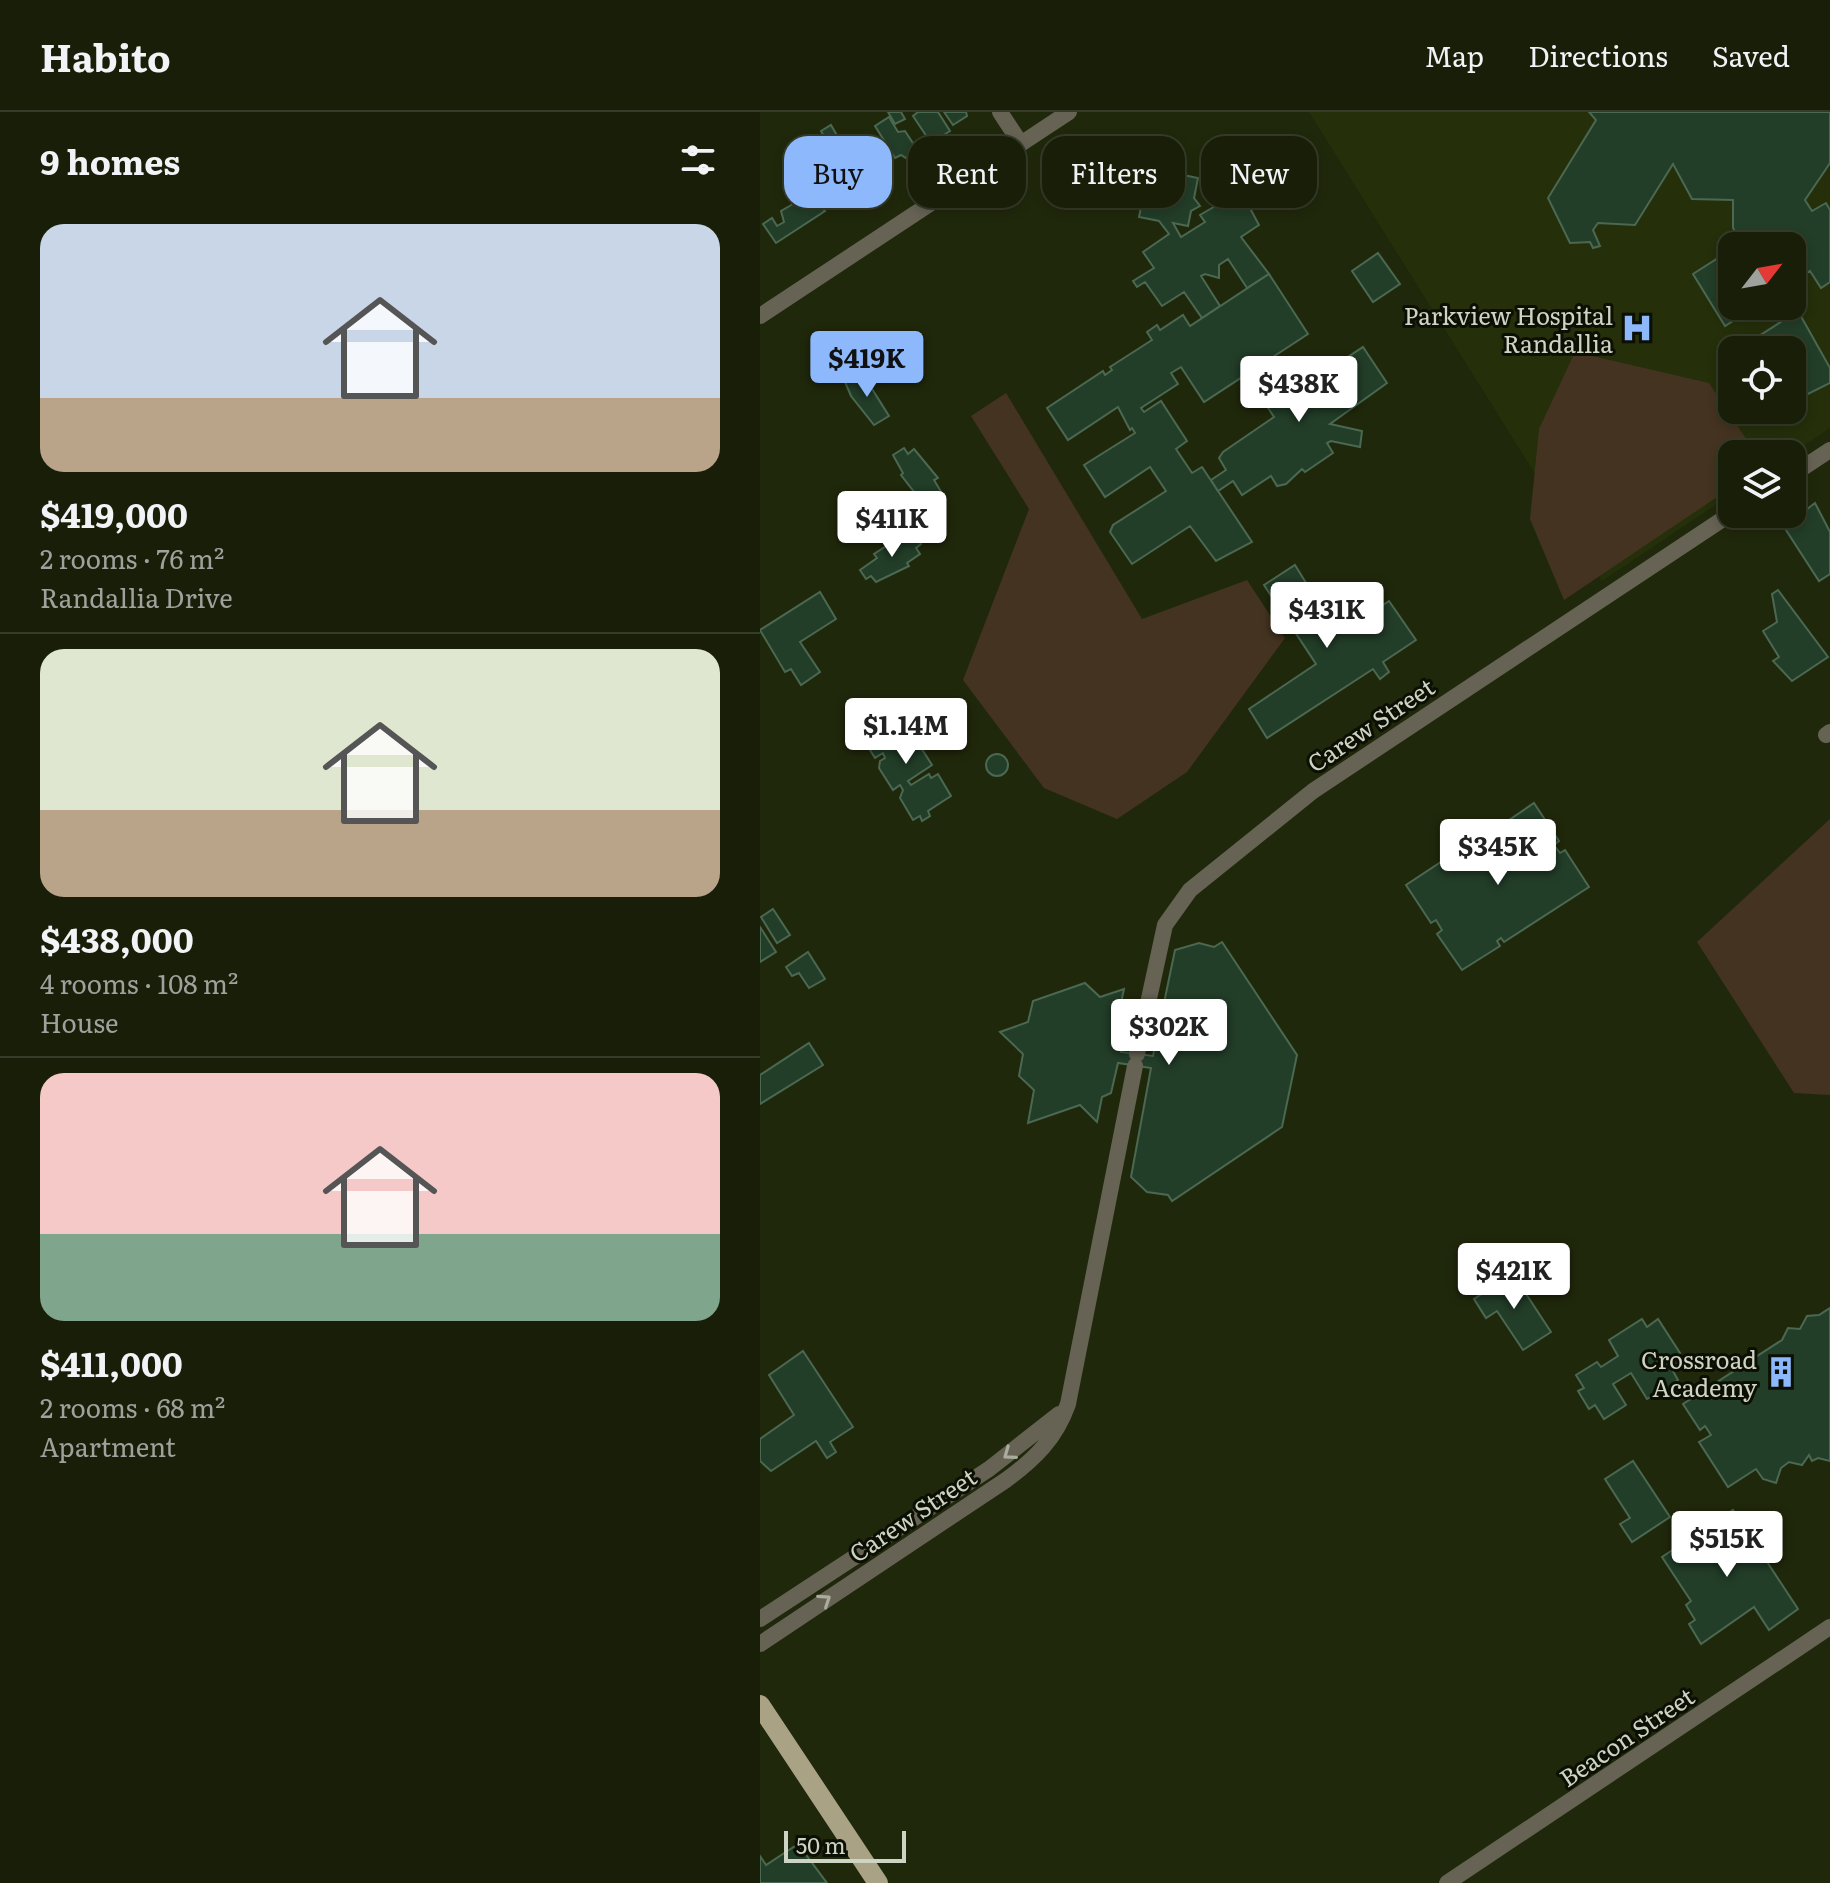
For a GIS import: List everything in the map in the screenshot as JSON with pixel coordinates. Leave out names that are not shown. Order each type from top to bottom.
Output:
[{"type":"main road","points":[[760,1705],[878,1883]]},
{"type":"street","points":[[1000,112],[1016,136]]},
{"type":"street","points":[[1026,141],[1069,112]]},
{"type":"street","points":[[760,316],[924,208]]},
{"type":"street","points":[[1806,466],[1830,450]]},
{"type":"street","name":"Carew Street","points":[[760,1644],[1032,1461],[1061,1423],[1068,1404],[1165,925],[1190,890],[1313,791],[1718,522]]},
{"type":"street","name":"Carew Street","points":[[760,1619],[989,1469],[1044,1429],[1068,1404]]},
{"type":"street","name":"Beacon Street","points":[[1447,1883],[1830,1627]]},
{"type":"shaded area","name":"Parkview Hospital Randallia","points":[[1309,112],[1830,112],[1830,428],[1806,444],[1806,440],[1718,440],[1718,503],[1602,581]]},
{"type":"shaded area","points":[[1575,352],[1709,383],[1718,397],[1718,424],[1736,424],[1747,440],[1718,440],[1718,496],[1564,600],[1530,519],[1539,429]]},
{"type":"shaded area","points":[[1006,393],[1142,619],[1247,580],[1285,638],[1187,772],[1117,819],[1044,788],[963,680],[1029,509],[971,416]]},
{"type":"shaded area","points":[[1830,819],[1830,1095],[1794,1093],[1697,942]]},
{"type":"building","points":[[888,112],[901,112],[905,119],[895,124]]},
{"type":"building","points":[[918,112],[938,112],[950,131],[942,136],[926,136],[913,116]]},
{"type":"building","points":[[944,112],[966,112],[967,116],[953,125]]},
{"type":"building","points":[[1589,112],[1830,112],[1830,163],[1805,200],[1812,211],[1826,203],[1830,210],[1830,282],[1821,288],[1810,271],[1806,274],[1806,232],[1736,232],[1733,200],[1692,199],[1673,164],[1635,225],[1598,223],[1593,230],[1600,246],[1593,248],[1590,242],[1570,243],[1548,198],[1596,120]]},
{"type":"building","points":[[889,117],[898,132],[905,131],[908,136],[908,157],[901,155],[895,158],[892,136],[881,136],[875,126]]},
{"type":"building","points":[[831,125],[837,136],[824,136],[821,131]]},
{"type":"building","points":[[1185,175],[1198,178],[1194,198],[1200,206],[1191,211],[1188,226],[1173,223],[1181,237],[1205,222],[1200,215],[1212,208],[1250,208],[1259,225],[1241,237],[1269,274],[1247,288],[1228,259],[1219,265],[1219,278],[1205,274],[1201,276],[1220,306],[1202,318],[1184,292],[1162,306],[1145,282],[1137,287],[1133,281],[1154,268],[1143,252],[1169,234],[1159,221],[1139,217],[1141,208],[1185,208]]},
{"type":"building","points":[[786,208],[822,208],[825,211],[776,243],[763,224],[772,218],[777,226],[784,222],[781,211]]},
{"type":"building","points":[[1378,253],[1400,284],[1373,302],[1352,271]]},
{"type":"building","points":[[1718,258],[1718,315],[1693,274]]},
{"type":"building","points":[[1269,274],[1308,334],[1204,402],[1181,367],[1171,373],[1178,384],[1141,408],[1144,412],[1161,401],[1187,441],[1176,449],[1192,473],[1202,467],[1252,542],[1216,561],[1190,526],[1132,564],[1110,532],[1113,525],[1166,491],[1150,467],[1105,497],[1084,465],[1135,433],[1132,428],[1130,430],[1118,407],[1068,440],[1047,408],[1103,371],[1105,375],[1112,370],[1110,367],[1152,340],[1147,332],[1157,325],[1160,330],[1183,315],[1190,326]]},
{"type":"building","points":[[1784,320],[1803,320],[1830,368],[1830,383],[1806,395],[1806,336],[1759,336]]},
{"type":"building","points":[[1363,347],[1387,383],[1330,424],[1362,431],[1360,447],[1331,441],[1327,443],[1333,453],[1305,472],[1302,469],[1286,484],[1277,486],[1271,476],[1242,495],[1233,481],[1218,491],[1211,480],[1226,470],[1219,458],[1223,452],[1274,417],[1247,376],[1267,362],[1289,396]]},
{"type":"building","points":[[855,375],[858,379],[864,376],[889,416],[874,425],[851,396],[845,382]]},
{"type":"building","points":[[904,448],[908,454],[914,449],[938,478],[934,480],[943,495],[936,499],[939,505],[929,511],[901,475],[903,473],[893,455]]},
{"type":"building","points":[[1815,503],[1830,532],[1830,574],[1819,581],[1785,528],[1806,528],[1806,510]]},
{"type":"building","points":[[916,535],[921,544],[916,548],[920,554],[907,563],[909,566],[876,582],[871,576],[866,579],[860,570],[877,558],[874,554],[894,541],[896,544]]},
{"type":"building","points":[[1295,565],[1324,612],[1357,610],[1363,618],[1389,601],[1416,640],[1383,662],[1389,672],[1380,679],[1373,669],[1267,738],[1249,709],[1316,664],[1264,585]]},
{"type":"building","points":[[1778,590],[1828,657],[1792,681],[1773,661],[1779,657],[1763,631],[1777,622],[1772,594]]},
{"type":"building","points":[[820,592],[836,619],[800,642],[820,672],[801,685],[791,669],[785,672],[760,630]]},
{"type":"building","points":[[894,710],[913,735],[907,739],[912,747],[918,743],[932,765],[908,781],[911,785],[929,774],[931,778],[938,774],[951,796],[928,811],[930,816],[922,821],[920,816],[913,820],[900,798],[903,790],[900,785],[893,790],[879,768],[880,761],[885,758],[883,753],[875,758],[861,736],[887,719],[885,715]]},
{"type":"building","points":[[997,754],[1005,757],[1008,765],[1005,773],[997,776],[989,773],[986,765],[989,757]]},
{"type":"building","points":[[1534,803],[1559,841],[1554,845],[1560,853],[1565,850],[1589,887],[1504,942],[1501,938],[1497,941],[1500,946],[1462,970],[1437,934],[1442,930],[1436,920],[1431,923],[1406,885],[1444,860],[1446,863]]},
{"type":"building","points":[[773,909],[790,935],[777,943],[761,917]]},
{"type":"building","points":[[760,927],[776,952],[760,962]]},
{"type":"building","points":[[1222,942],[1297,1055],[1282,1127],[1172,1201],[1168,1195],[1147,1192],[1131,1177],[1151,1068],[1118,1063],[1111,1093],[1102,1097],[1097,1122],[1080,1105],[1028,1123],[1034,1090],[1019,1076],[1023,1054],[1000,1032],[1028,1022],[1033,1001],[1085,983],[1100,997],[1124,989],[1119,1012],[1126,1020],[1121,1052],[1153,1056],[1175,950],[1199,943],[1214,947]]},
{"type":"building","points":[[808,952],[825,979],[809,988],[799,973],[792,976],[786,967]]},
{"type":"building","points":[[809,1043],[823,1065],[760,1104],[760,1075]]},
{"type":"building","points":[[1513,1274],[1551,1332],[1523,1350],[1497,1311],[1486,1318],[1474,1299]]},
{"type":"building","name":"Crossroad Academy","points":[[1830,1308],[1830,1461],[1818,1458],[1812,1461],[1809,1455],[1802,1465],[1789,1462],[1781,1468],[1776,1483],[1763,1479],[1756,1469],[1728,1487],[1699,1442],[1711,1435],[1705,1426],[1700,1430],[1683,1404],[1782,1340],[1788,1328],[1800,1329],[1807,1316],[1819,1315]]},
{"type":"building","points":[[1642,1319],[1647,1327],[1658,1319],[1680,1353],[1672,1358],[1678,1368],[1673,1371],[1678,1380],[1671,1385],[1674,1390],[1663,1397],[1659,1392],[1647,1399],[1631,1373],[1613,1384],[1626,1405],[1604,1419],[1595,1405],[1589,1409],[1578,1391],[1584,1388],[1576,1375],[1597,1362],[1601,1367],[1618,1356],[1609,1340]]},
{"type":"building","points":[[803,1351],[853,1427],[830,1442],[836,1452],[827,1458],[816,1441],[771,1471],[760,1461],[760,1439],[794,1415],[769,1375]]},
{"type":"building","points":[[1633,1461],[1670,1517],[1632,1542],[1620,1524],[1630,1518],[1605,1479]]},
{"type":"building","points":[[1733,1510],[1798,1609],[1769,1630],[1754,1607],[1701,1644],[1689,1624],[1695,1620],[1686,1605],[1691,1601],[1662,1557]]},
{"type":"building","points":[[798,1844],[827,1883],[760,1883],[760,1856],[766,1865]]},
{"type":"place","name":"Parkview Hospital Randallia","points":[[1637,328]]},
{"type":"place","name":"Crossroad Academy","points":[[1781,1372]]}]
